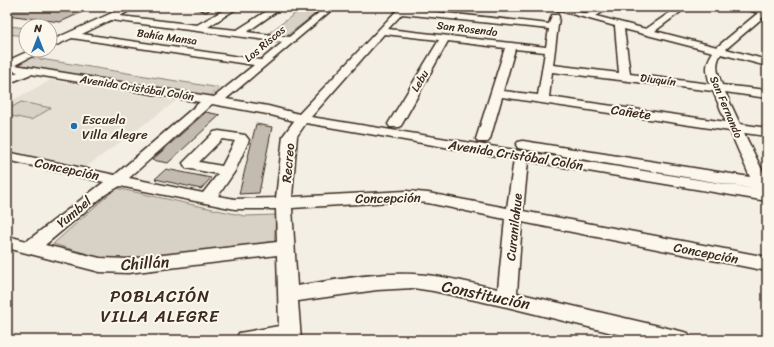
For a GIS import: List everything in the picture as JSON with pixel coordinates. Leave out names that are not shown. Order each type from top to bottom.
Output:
[{"type":"street","points":[[58,41],[132,7]]},
{"type":"street","points":[[199,28],[235,7]]},
{"type":"street","points":[[239,33],[279,7]]},
{"type":"street","name":"Los Riscos","points":[[213,101],[331,7]]},
{"type":"street","points":[[588,17],[607,7]]},
{"type":"street","points":[[648,32],[683,7]]},
{"type":"street","points":[[744,7],[767,11]]},
{"type":"street","points":[[543,99],[554,27],[553,8],[767,63]]},
{"type":"street","points":[[403,9],[554,27]]},
{"type":"street","name":"Recreo","points":[[290,337],[284,203],[290,136],[306,115],[381,31],[403,9]]},
{"type":"street","name":"San Fernando","points":[[765,191],[734,127],[717,88],[711,69],[713,59],[719,50],[767,11]]},
{"type":"street","points":[[110,17],[289,40]]},
{"type":"street","points":[[619,25],[625,76]]},
{"type":"street","name":"San Rosendo","points":[[381,31],[550,50]]},
{"type":"street","name":"Bahía Mansa","points":[[70,36],[261,63]]},
{"type":"street","name":"Lebu","points":[[395,124],[445,38]]},
{"type":"street","points":[[483,139],[511,46]]},
{"type":"street","points":[[7,66],[22,58]]},
{"type":"street","name":"Avenida Cristóbal Colón","points":[[7,66],[29,71],[268,110],[395,124],[765,191]]},
{"type":"street","name":"Diuquín","points":[[548,68],[767,94]]},
{"type":"street","points":[[7,81],[29,71]]},
{"type":"street","name":"Cañete","points":[[496,93],[767,132]]},
{"type":"street","name":"Yumbel","points":[[30,248],[100,190],[118,180],[213,101]]},
{"type":"street","name":"Avenida Cristóbal Colón","points":[[306,115],[522,156],[765,191]]},
{"type":"street","name":"Concepción","points":[[7,156],[206,199],[250,204],[406,196],[428,198],[767,264]]},
{"type":"street","name":"Curanilahue","points":[[507,299],[514,215],[522,156]]},
{"type":"street","points":[[206,199],[218,187],[228,171]]},
{"type":"street","name":"Chillán","points":[[7,242],[100,265],[128,266],[285,248]]},
{"type":"street","name":"Constitución","points":[[288,295],[377,282],[395,281],[433,283],[675,339]]},
{"type":"street","points":[[247,340],[290,337]]},
{"type":"shaded area","points":[[304,7],[324,7],[284,38],[266,35]]},
{"type":"shaded area","points":[[7,27],[18,27],[18,35],[7,34]]},
{"type":"shaded area","points":[[26,58],[34,58],[220,88],[208,98],[9,65]]},
{"type":"shaded area","name":"Escuela Villa Alegre","points":[[51,80],[176,101],[86,167],[7,150],[7,103]]},
{"type":"shaded area","points":[[21,102],[51,108],[31,120],[7,115],[7,110]]},
{"type":"shaded area","points":[[116,188],[245,216],[276,215],[274,248],[122,264],[53,244]]},
{"type":"building","points":[[7,7],[94,7],[60,22],[58,22],[58,18],[30,18],[7,15]]},
{"type":"building","points":[[206,112],[220,115],[168,163],[152,160]]},
{"type":"building","points":[[256,124],[272,127],[259,193],[239,194]]},
{"type":"building","points":[[166,169],[211,178],[201,189],[155,179]]},
{"type":"place","name":"Escuela Villa Alegre","points":[[74,126]]},
{"type":"district","name":"POBLACIÓN VILLA ALEGRE","points":[[160,306]]}]
